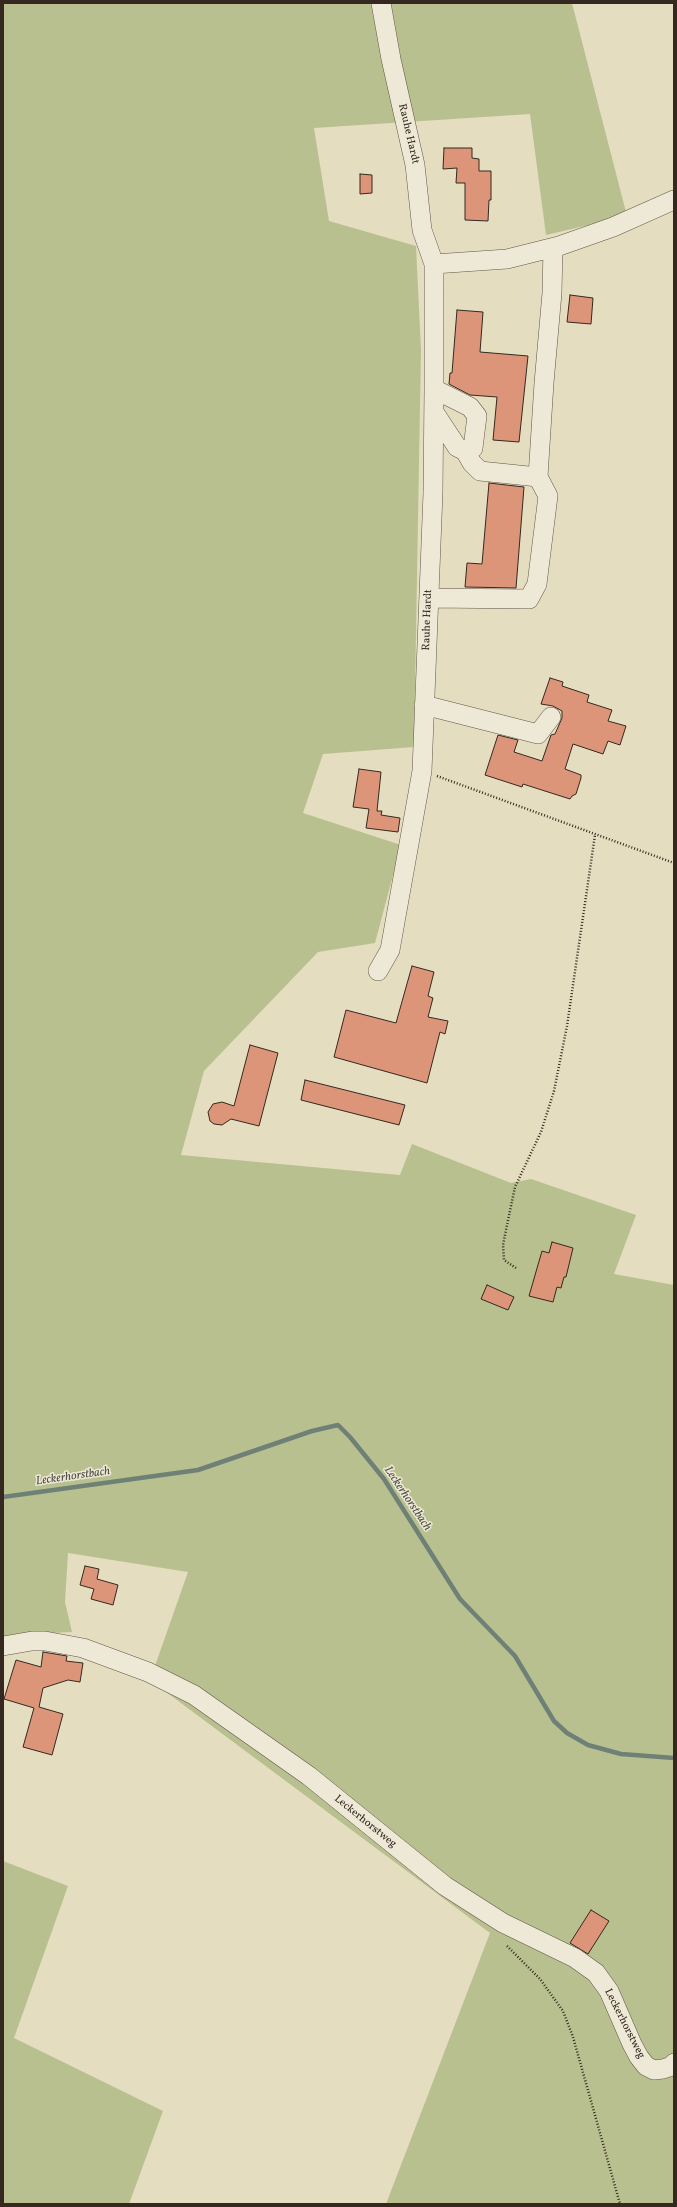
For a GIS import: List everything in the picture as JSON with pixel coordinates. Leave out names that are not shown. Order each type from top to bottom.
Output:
[{"type":"street","name":"Rauhe Hardt","points":[[378,971],[390,950],[422,771],[433,493],[434,412],[434,264],[422,230],[415,165],[391,59],[381,3]]},
{"type":"street","points":[[434,264],[507,259],[553,248],[613,227],[674,200]]},
{"type":"street","points":[[429,598],[529,599],[537,584],[548,496],[538,477],[552,293],[553,248]]},
{"type":"street","points":[[434,389],[470,407],[477,416],[473,448],[465,451]]},
{"type":"street","points":[[434,412],[457,448],[465,451],[472,463],[480,471],[538,477]]},
{"type":"street","points":[[424,705],[538,734],[552,718]]},
{"type":"street","name":"Leckerhorstweg","points":[[3,1646],[32,1641],[45,1641],[83,1648],[172,1682],[237,1724],[309,1776],[445,1886],[503,1923],[574,1958],[596,1973],[609,1991],[639,2057],[646,2066],[654,2070],[672,2066],[674,2063]]},
{"type":"path","points":[[422,771],[587,830],[594,836],[674,863]]},
{"type":"path","points":[[516,1268],[504,1260],[503,1245],[506,1225],[515,1187],[541,1132],[554,1091],[567,1026],[594,836]]},
{"type":"path","points":[[503,1923],[504,1941],[540,1979],[563,2010],[573,2037],[620,2204]]},
{"type":"green space","points":[[3,3],[572,3],[627,216],[546,235],[530,114],[314,128],[329,221],[416,246],[421,350],[414,747],[323,754],[303,813],[401,845],[375,943],[318,952],[204,1071],[181,1155],[400,1175],[412,1144],[511,1183],[531,1179],[636,1215],[614,1274],[674,1285],[674,2204],[386,2204],[490,1933],[150,1680],[188,1572],[68,1553],[65,1602],[72,1632],[32,1634],[3,1640]]},
{"type":"green space","points":[[3,1861],[68,1886],[14,2038],[163,2111],[129,2204],[3,2204]]},
{"type":"building","points":[[444,148],[472,148],[472,158],[479,159],[479,171],[491,171],[491,200],[489,200],[488,221],[465,220],[465,183],[456,183],[457,168],[443,169]]},
{"type":"building","points":[[360,174],[372,175],[372,193],[360,194]]},
{"type":"building","points":[[570,295],[593,298],[591,324],[567,322]]},
{"type":"building","points":[[457,310],[483,312],[480,352],[528,356],[519,442],[493,440],[497,397],[470,395],[449,384],[450,373],[452,373]]},
{"type":"building","points":[[489,483],[524,487],[516,588],[465,587],[467,563],[482,564]]},
{"type":"building","points":[[550,678],[563,682],[562,686],[589,695],[587,702],[612,710],[608,721],[626,726],[620,745],[608,741],[603,754],[573,744],[565,769],[581,775],[581,778],[576,794],[570,799],[523,784],[522,787],[485,775],[498,735],[518,740],[514,752],[542,761],[551,735],[555,734],[562,718],[562,711],[553,706],[541,704]]},
{"type":"building","points":[[359,769],[381,772],[377,811],[382,811],[381,815],[400,818],[398,832],[366,828],[369,809],[353,807]]},
{"type":"building","points":[[412,966],[434,972],[428,996],[433,998],[428,1017],[448,1021],[445,1034],[440,1032],[427,1083],[334,1057],[346,1010],[396,1023]]},
{"type":"building","points":[[250,1045],[278,1053],[259,1126],[231,1119],[222,1125],[214,1124],[210,1121],[208,1112],[213,1104],[222,1102],[234,1106]]},
{"type":"building","points":[[305,1080],[405,1105],[399,1125],[301,1100]]},
{"type":"building","points":[[552,1242],[573,1248],[566,1277],[564,1277],[561,1288],[557,1287],[553,1302],[529,1296],[542,1251],[549,1253]]},
{"type":"building","points":[[487,1285],[514,1297],[508,1310],[481,1299]]},
{"type":"building","points":[[85,1566],[99,1569],[97,1579],[118,1585],[113,1605],[91,1599],[94,1589],[80,1585]]},
{"type":"building","points":[[43,1652],[67,1656],[66,1661],[83,1663],[80,1682],[68,1680],[43,1688],[39,1707],[63,1714],[52,1755],[23,1747],[34,1708],[4,1699],[16,1660],[41,1667]]},
{"type":"building","points":[[591,1910],[609,1921],[588,1954],[570,1943]]},
{"type":"waterway","name":"Leckerhorstbach","points":[[3,1497],[198,1470],[312,1431],[338,1425],[350,1437],[384,1479],[460,1599],[515,1656],[554,1721],[567,1733],[588,1745],[621,1754],[674,1758]]}]
